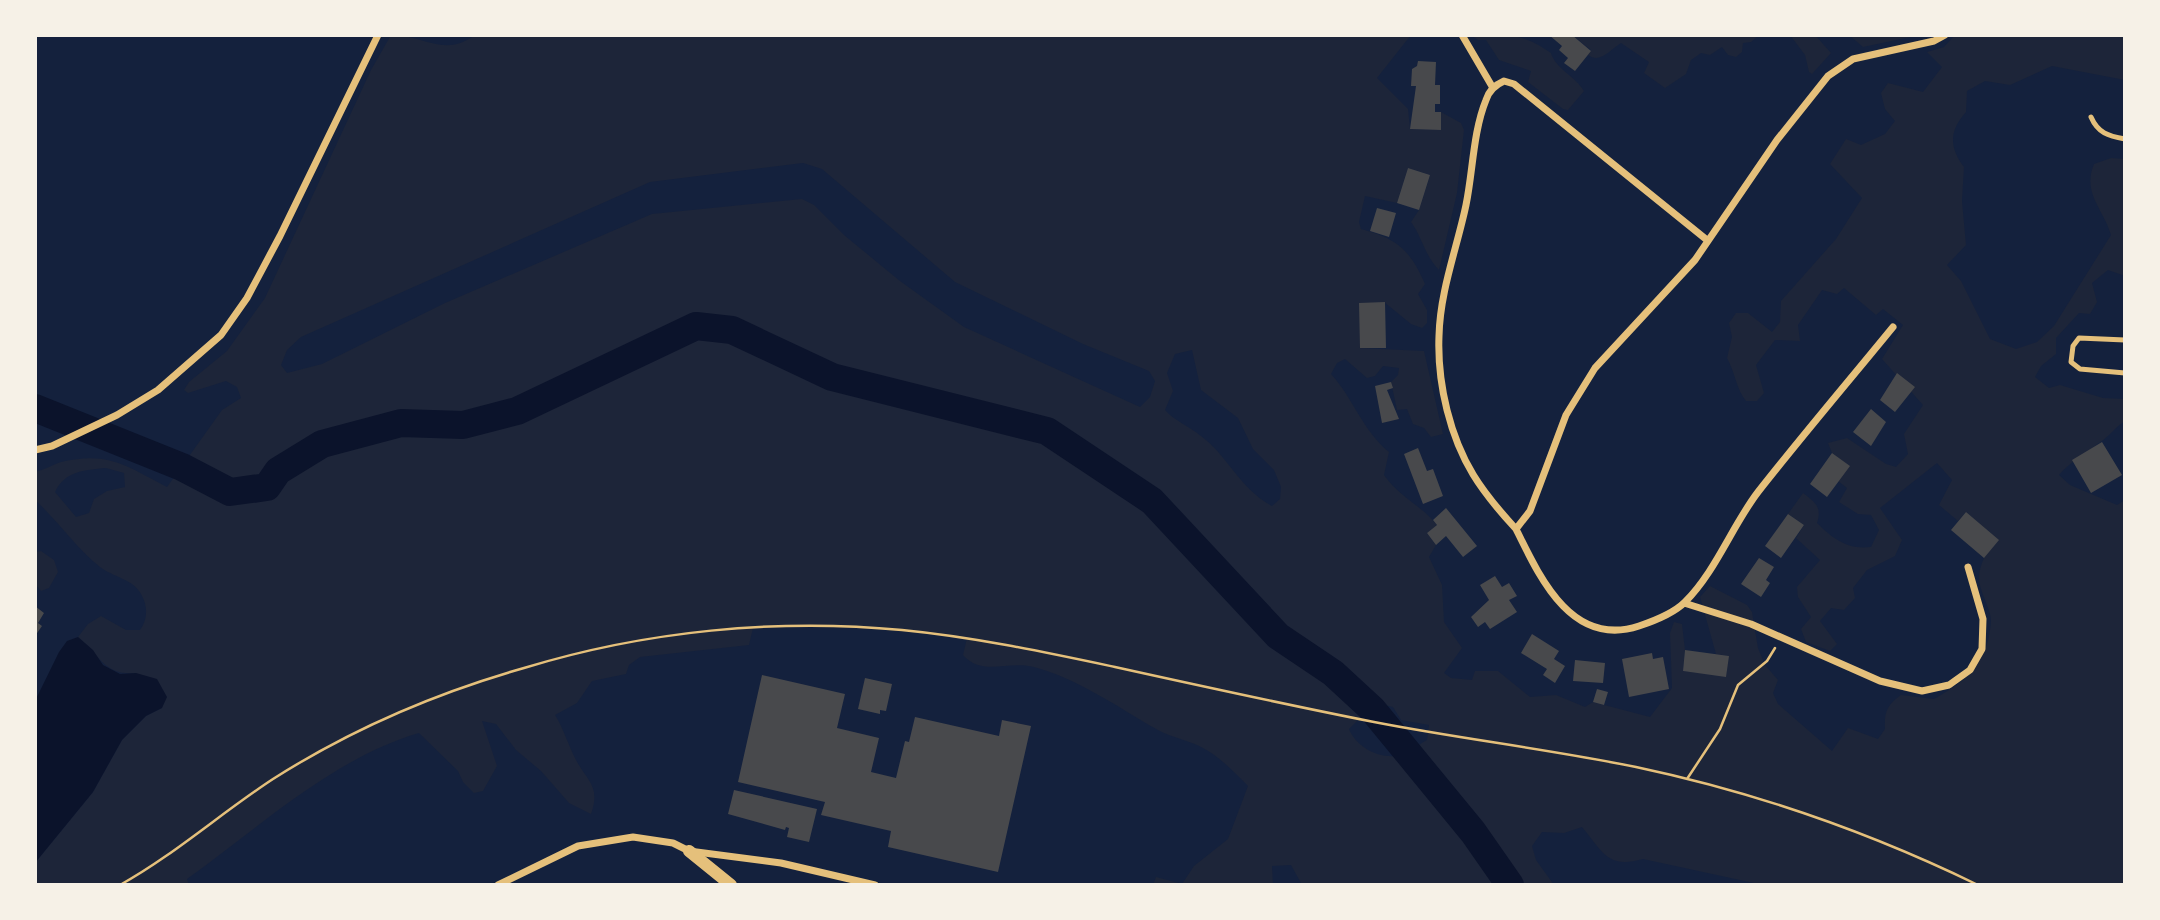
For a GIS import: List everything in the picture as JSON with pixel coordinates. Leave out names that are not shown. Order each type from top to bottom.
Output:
[{"type":"street","points":[[35,450],[52,446],[117,415],[158,390],[187,366],[232,321],[280,236],[378,35]]},
{"type":"street","points":[[1462,35],[1493,88]]},
{"type":"street","points":[[1516,529],[1530,511],[1566,415],[1595,368],[1695,260],[1777,140],[1834,71],[1853,59],[1934,41],[1945,35]]},
{"type":"street","points":[[1707,240],[1514,84],[1504,81],[1493,88],[1481,113],[1466,205],[1445,289],[1439,327],[1439,360],[1447,409],[1457,444],[1482,493],[1516,529],[1538,575],[1566,612],[1583,623],[1616,632],[1656,621],[1684,603],[1758,492],[1893,327]]},
{"type":"street","points":[[1684,603],[1782,638],[1880,681],[1922,691],[1949,685],[1970,670],[1982,649],[1983,619],[1968,567]]},
{"type":"street","points":[[498,885],[578,846],[600,840],[650,838],[689,850],[781,863],[875,885]]},
{"type":"street","points":[[689,850],[731,885]]},
{"type":"lane","points":[[2091,117],[2096,128],[2108,136],[2125,139]]},
{"type":"lane","points":[[2125,340],[2079,338],[2073,346],[2071,362],[2080,369],[2125,373]]},
{"type":"path","points":[[120,885],[285,772],[389,717],[455,690],[523,668],[646,640],[770,627],[896,629],[1002,643],[1266,701],[1428,733],[1581,757],[1687,779],[1839,826],[1978,885]]},
{"type":"path","points":[[1687,779],[1720,729],[1738,685],[1767,661],[1782,638]]},
{"type":"shaded area","points":[[391,35],[453,45],[475,35],[1411,35],[1377,78],[1408,109],[1410,129],[1440,130],[1441,112],[1461,123],[1464,130],[1457,193],[1439,270],[1430,259],[1411,222],[1419,210],[1430,175],[1408,168],[1397,203],[1365,196],[1359,222],[1361,229],[1394,242],[1414,262],[1425,284],[1418,294],[1427,310],[1427,323],[1422,328],[1411,324],[1384,302],[1360,348],[1424,351],[1443,434],[1431,437],[1424,428],[1413,424],[1407,409],[1397,410],[1391,382],[1398,375],[1399,368],[1383,366],[1375,376],[1367,378],[1345,359],[1337,363],[1331,374],[1372,434],[1389,452],[1384,475],[1437,525],[1427,533],[1436,545],[1429,557],[1442,585],[1444,622],[1462,648],[1444,673],[1451,678],[1472,680],[1475,671],[1498,671],[1530,697],[1556,695],[1585,707],[1593,702],[1650,717],[1672,688],[1670,633],[1674,622],[1682,624],[1685,650],[1683,671],[1726,676],[1728,656],[1716,654],[1700,597],[1710,586],[1747,605],[1752,612],[1758,648],[1765,665],[1778,680],[1773,693],[1778,704],[1832,751],[1848,728],[1878,739],[1885,729],[1887,709],[1901,695],[1934,699],[1962,681],[1976,666],[1986,647],[1991,625],[1979,580],[1984,558],[1966,512],[1958,521],[1939,505],[1952,480],[1937,463],[1880,508],[1902,540],[1895,556],[1867,570],[1853,588],[1855,598],[1844,610],[1831,608],[1820,621],[1837,644],[1830,651],[1806,642],[1801,629],[1811,617],[1798,597],[1797,587],[1820,560],[1796,538],[1804,525],[1788,514],[1803,493],[1817,506],[1817,523],[1829,534],[1848,545],[1871,547],[1879,530],[1871,515],[1858,514],[1839,502],[1847,488],[1838,481],[1849,466],[1832,453],[1828,443],[1847,438],[1886,464],[1896,467],[1908,454],[1904,434],[1923,405],[1882,359],[1903,325],[1883,309],[1876,315],[1844,288],[1837,294],[1822,290],[1798,325],[1800,341],[1775,340],[1756,365],[1764,393],[1757,401],[1746,401],[1727,358],[1732,337],[1729,323],[1736,313],[1748,313],[1772,332],[1780,322],[1781,301],[1836,239],[1862,198],[1830,164],[1846,139],[1861,145],[1885,134],[1895,121],[1885,109],[1881,93],[1888,83],[1923,92],[1942,67],[1927,52],[1944,47],[1955,35],[2125,35],[2125,80],[2052,66],[2010,85],[1985,81],[1967,91],[1966,112],[1956,126],[1953,139],[1956,153],[1964,167],[1962,201],[1966,245],[1947,265],[1961,281],[1990,339],[2016,349],[2037,342],[2054,326],[2111,235],[2090,184],[2094,164],[2111,158],[2125,159],[2125,276],[2108,270],[2092,283],[2097,302],[2090,314],[2079,313],[2056,338],[2056,354],[2041,366],[2035,377],[2049,388],[2060,385],[2103,398],[2125,399],[2125,421],[2059,475],[2070,485],[2117,505],[2125,500],[2125,885],[1763,885],[1643,859],[1631,862],[1613,860],[1601,851],[1582,827],[1564,833],[1542,832],[1532,846],[1536,860],[1554,885],[1302,885],[1291,865],[1272,866],[1273,885],[1153,885],[1156,877],[1182,884],[1194,866],[1228,839],[1248,786],[1215,756],[1198,745],[1163,733],[1082,686],[1051,672],[1025,665],[987,667],[970,662],[963,655],[967,638],[887,630],[807,627],[753,628],[749,645],[640,657],[629,665],[626,674],[592,681],[577,703],[555,715],[576,760],[594,790],[591,814],[569,803],[541,771],[516,750],[496,724],[482,721],[497,766],[483,791],[474,793],[463,782],[458,771],[419,733],[388,744],[327,776],[187,879],[189,885],[35,885],[35,863],[93,792],[122,740],[146,716],[162,708],[136,673],[109,668],[78,637],[88,624],[101,616],[126,630],[140,630],[146,617],[145,603],[137,589],[91,560],[35,500],[35,472],[61,462],[92,458],[117,462],[167,487],[222,410],[241,398],[237,387],[226,381],[188,393],[184,390],[189,382],[227,351],[265,298],[371,70]],"holes":[[[803,163],[822,169],[955,282],[1083,344],[1149,371],[1155,381],[1150,397],[1140,407],[964,327],[900,281],[844,235],[814,205],[802,199],[652,214],[445,303],[322,364],[287,373],[281,365],[287,350],[301,337],[650,182]],[[1192,350],[1201,390],[1238,418],[1253,449],[1274,470],[1281,487],[1280,499],[1272,506],[1251,490],[1210,444],[1165,410],[1173,391],[1167,373],[1175,354]],[[106,468],[124,473],[125,487],[107,491],[94,499],[89,513],[76,517],[55,492],[64,480],[83,471]],[[1375,703],[1393,707],[1401,720],[1429,725],[1427,740],[1396,756],[1381,755],[1368,750],[1356,741],[1349,729]]]},
{"type":"shaded area","points":[[1471,35],[1513,36],[1531,41],[1551,53],[1584,91],[1568,110],[1563,109],[1528,82],[1531,71],[1499,60],[1486,40],[1478,40]]},
{"type":"shaded area","points":[[1572,35],[1759,35],[1751,42],[1743,43],[1742,52],[1736,57],[1728,55],[1722,47],[1710,55],[1701,53],[1691,60],[1686,74],[1665,88],[1644,73],[1649,62],[1621,43],[1597,58],[1588,55],[1591,50]]},
{"type":"shaded area","points":[[1790,35],[1815,35],[1831,53],[1812,74],[1809,72],[1805,55]]},
{"type":"shaded area","points":[[1849,35],[1920,35],[1863,47]]},
{"type":"shaded area","points":[[41,551],[54,560],[58,572],[49,588],[41,591],[35,584],[35,552]]},
{"type":"shaded area","points":[[78,637],[93,650],[103,665],[120,674],[136,673],[157,679],[167,697],[162,708],[146,716],[122,740],[93,792],[35,863],[35,701],[59,652],[67,641]]},
{"type":"building","points":[[1549,35],[1572,35],[1591,51],[1575,71],[1564,63],[1568,58],[1559,50],[1562,46]]},
{"type":"building","points":[[1418,61],[1436,62],[1435,85],[1440,85],[1440,104],[1435,104],[1435,112],[1441,112],[1441,130],[1410,129],[1416,86],[1411,86],[1412,69],[1417,66]]},
{"type":"building","points":[[1408,168],[1430,175],[1419,210],[1397,203]]},
{"type":"building","points":[[1377,208],[1396,213],[1389,237],[1370,231]]},
{"type":"building","points":[[1385,302],[1386,348],[1360,348],[1359,303]]},
{"type":"building","points":[[1897,373],[1915,387],[1895,412],[1880,400]]},
{"type":"building","points":[[1391,382],[1393,388],[1387,390],[1399,419],[1382,423],[1375,386]]},
{"type":"building","points":[[1871,409],[1886,422],[1871,446],[1853,432]]},
{"type":"building","points":[[2102,442],[2122,475],[2091,493],[2072,460]]},
{"type":"building","points":[[1418,448],[1427,471],[1433,469],[1443,496],[1423,504],[1404,454]]},
{"type":"building","points":[[1832,453],[1850,466],[1827,497],[1810,484]]},
{"type":"building","points":[[1446,508],[1477,546],[1463,557],[1446,536],[1436,545],[1427,533],[1437,525],[1433,520]]},
{"type":"building","points":[[1966,512],[1999,540],[1984,558],[1951,530]]},
{"type":"building","points":[[1788,514],[1804,525],[1781,558],[1765,546]]},
{"type":"building","points":[[1759,558],[1774,567],[1766,580],[1770,583],[1761,597],[1741,584]]},
{"type":"building","points":[[1495,576],[1502,587],[1509,583],[1517,596],[1509,600],[1517,612],[1490,629],[1485,622],[1478,627],[1471,617],[1489,600],[1480,585]]},
{"type":"building","points":[[35,606],[44,613],[38,623],[42,626],[35,636]]},
{"type":"building","points":[[1532,634],[1559,651],[1554,659],[1565,666],[1555,683],[1543,675],[1547,669],[1521,653]]},
{"type":"building","points":[[1685,650],[1729,656],[1726,677],[1683,671]]},
{"type":"building","points":[[1652,653],[1653,659],[1663,657],[1669,689],[1629,697],[1622,659]]},
{"type":"building","points":[[1575,660],[1605,663],[1603,683],[1573,681]]},
{"type":"building","points":[[762,675],[845,694],[837,728],[879,738],[871,772],[896,778],[905,741],[909,742],[915,717],[999,736],[1002,720],[1031,726],[998,872],[888,847],[891,831],[821,815],[825,802],[738,782]]},
{"type":"building","points":[[865,678],[892,684],[886,711],[880,710],[880,714],[858,709]]},
{"type":"building","points":[[1597,689],[1608,692],[1604,705],[1593,702]]},
{"type":"building","points":[[734,790],[817,809],[809,842],[787,837],[789,828],[786,827],[785,830],[728,814]]},
{"type":"waterway","points":[[35,408],[182,467],[230,492],[267,487],[278,471],[322,444],[401,423],[463,425],[517,411],[696,326],[732,330],[832,377],[1047,431],[1152,501],[1278,636],[1333,673],[1372,709],[1473,832],[1510,885]]}]
